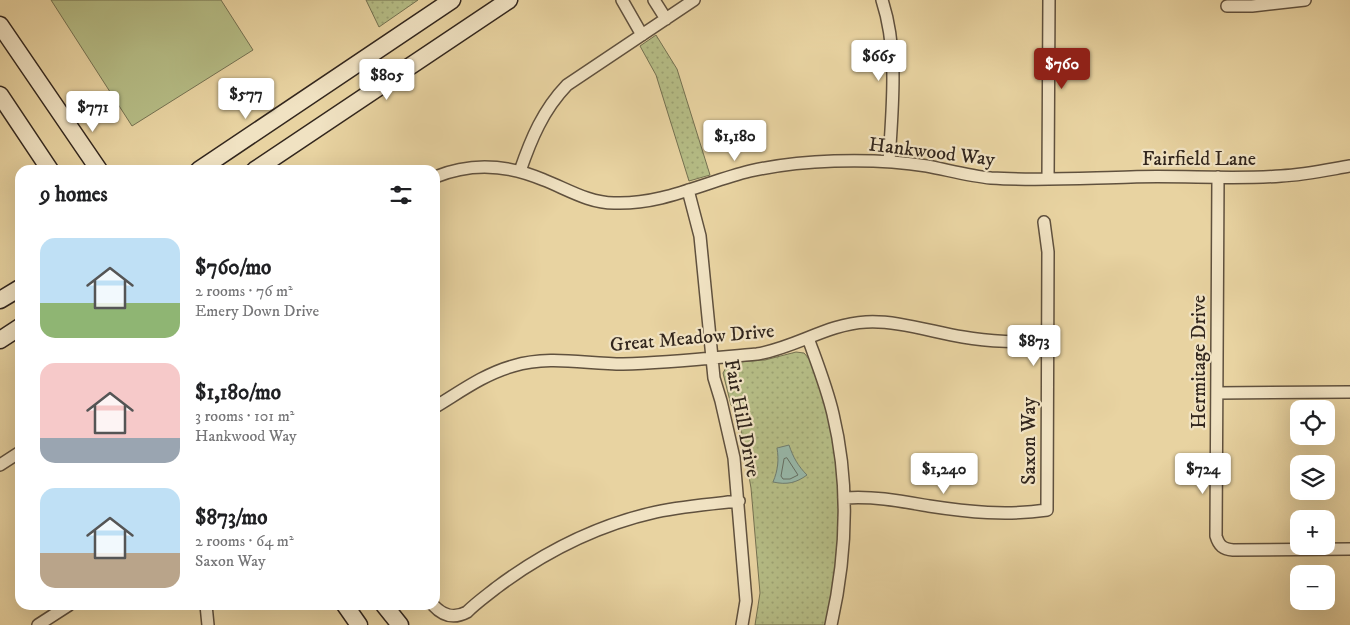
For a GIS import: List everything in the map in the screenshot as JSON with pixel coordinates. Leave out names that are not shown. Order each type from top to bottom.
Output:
[{"type":"main road","points":[[206,165],[452,0]]},
{"type":"main road","points":[[262,165],[509,0]]},
{"type":"main road","points":[[0,25],[96,165]]},
{"type":"main road","points":[[0,95],[47,165]]},
{"type":"main road","points":[[0,300],[15,291]]},
{"type":"main road","points":[[0,340],[15,330]]},
{"type":"main road","points":[[348,610],[359,625]]},
{"type":"main road","points":[[388,610],[400,625]]},
{"type":"street","points":[[622,0],[642,35]]},
{"type":"street","points":[[654,0],[666,19]]},
{"type":"street","points":[[520,171],[535,129],[554,98],[567,85],[694,0]]},
{"type":"street","points":[[882,0],[888,23],[892,66],[889,162]]},
{"type":"street","points":[[1048,179],[1049,0]]},
{"type":"street","points":[[1227,6],[1259,6],[1305,0]]},
{"type":"street","name":"Hankwood Way","points":[[440,176],[462,169],[502,168],[520,171],[584,197],[612,204],[643,202],[751,171],[793,164],[833,161],[889,162],[989,178],[1048,179]]},
{"type":"street","name":"Fairfield Lane","points":[[1048,179],[1279,177],[1350,166]]},
{"type":"street","name":"Hermitage Drive","points":[[1218,177],[1216,536],[1221,546],[1233,550],[1350,549]]},
{"type":"street","name":"Fair Hill Drive","points":[[688,190],[693,203],[700,236],[714,378],[734,458],[746,602],[742,625]]},
{"type":"street","name":"Saxon Way","points":[[845,498],[882,498],[985,513],[1022,513],[1047,510],[1048,252],[1044,222]]},
{"type":"street","name":"Great Meadow Drive","points":[[440,404],[491,374],[530,362],[564,360],[601,363],[639,363],[773,352],[846,324],[885,323],[984,340],[1047,342]]},
{"type":"street","points":[[808,338],[833,414],[844,476],[846,525],[843,560],[831,625]]},
{"type":"street","points":[[1217,393],[1350,392]]},
{"type":"street","points":[[0,465],[15,455]]},
{"type":"street","points":[[437,610],[445,615],[460,616],[529,565],[595,530],[656,512],[739,501]]},
{"type":"street","points":[[38,625],[60,610]]},
{"type":"street","points":[[206,610],[208,625]]},
{"type":"green space","points":[[51,0],[221,0],[253,50],[132,126]]},
{"type":"green space","points":[[366,0],[418,0],[379,27]]},
{"type":"green space","points":[[656,35],[677,69],[710,175],[689,181],[656,75],[640,46]]},
{"type":"green space","points":[[796,352],[804,353],[810,360],[823,398],[834,446],[839,498],[836,575],[825,625],[755,625],[760,593],[751,488],[738,413],[731,405],[723,373],[727,366],[735,362],[765,360]]},
{"type":"water","points":[[789,445],[796,461],[807,475],[791,483],[773,482],[778,465],[777,448]]}]
